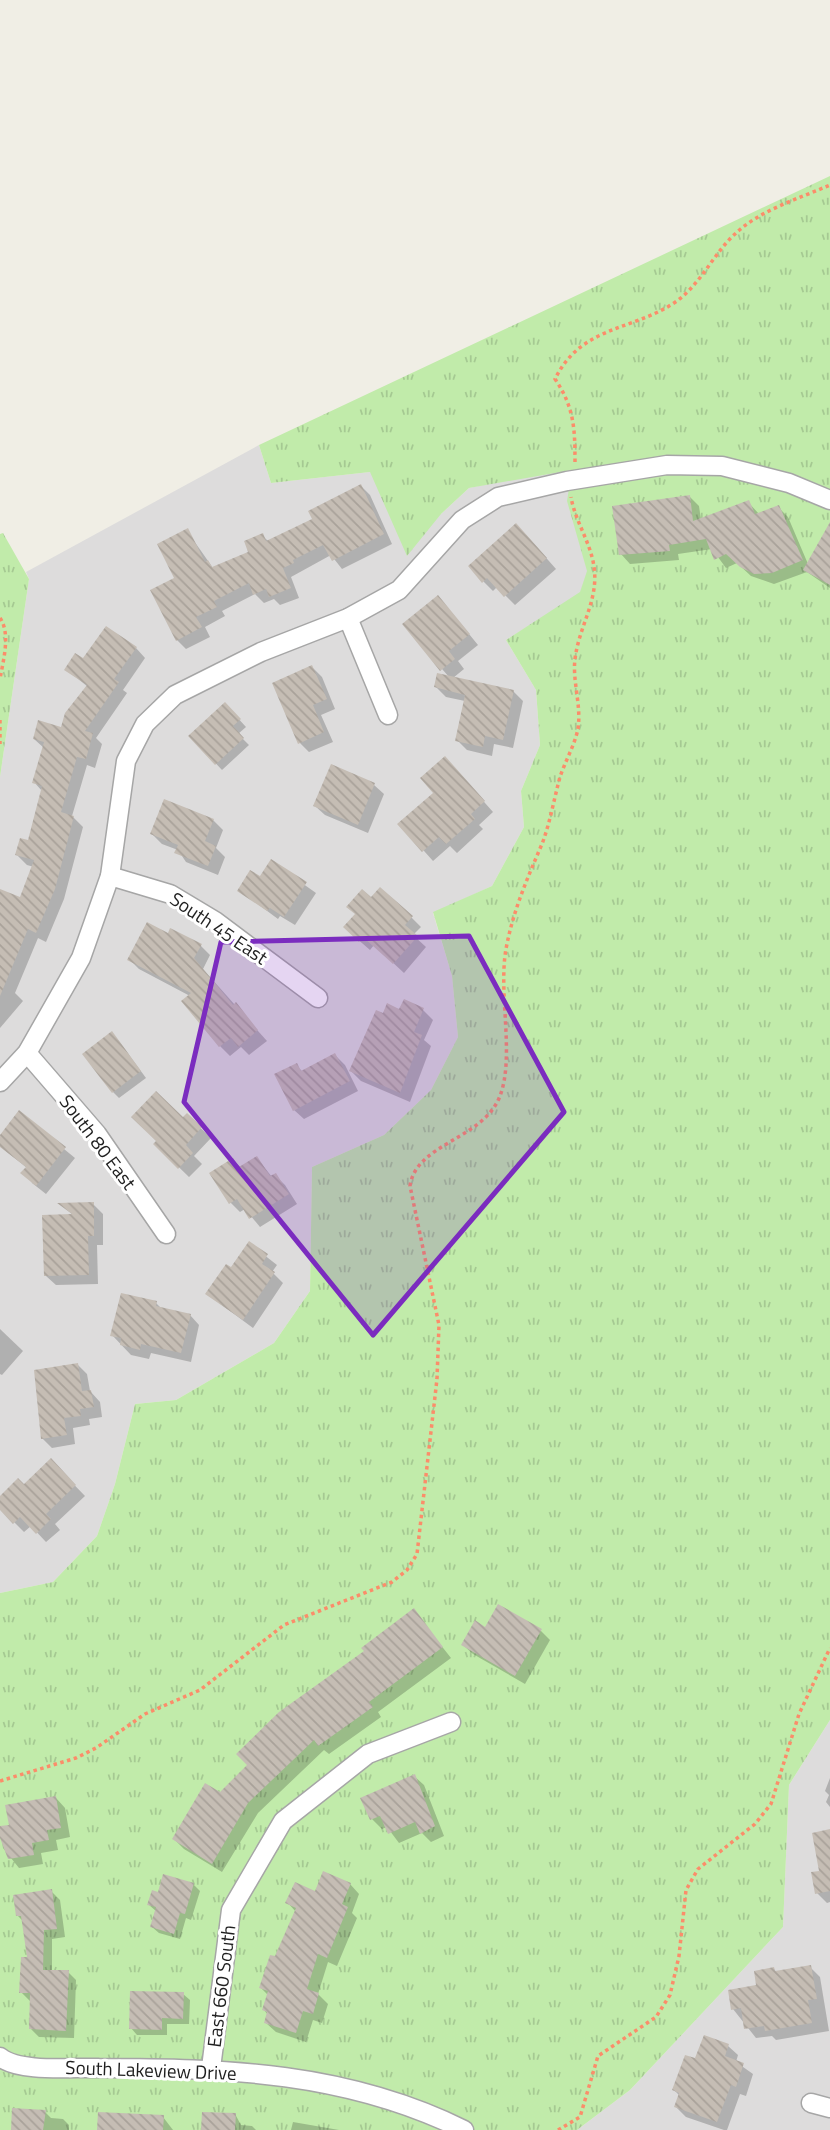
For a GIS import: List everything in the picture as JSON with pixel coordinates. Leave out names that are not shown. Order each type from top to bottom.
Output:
[{"type":"street","points":[[0,1082],[27,1053],[81,958],[110,877],[126,761],[145,724],[175,695],[261,652],[348,618],[399,590],[462,520],[498,498],[574,480],[667,465],[722,466],[789,483],[830,500]]},
{"type":"street","points":[[348,618],[388,715]]},
{"type":"street","name":"South 45 East","points":[[110,877],[170,894],[215,921],[318,998]]},
{"type":"street","name":"South 80 East","points":[[27,1053],[97,1134],[166,1234]]},
{"type":"street","name":"East 660 South","points":[[211,2068],[232,1910],[283,1821],[368,1754],[451,1723]]},
{"type":"street","name":"South Lakeview Drive","points":[[0,2057],[7,2063],[36,2067],[211,2068],[326,2081],[442,2119],[464,2130]]},
{"type":"street","points":[[811,2103],[830,2108]]},
{"type":"path","points":[[0,1781],[76,1758],[96,1748],[145,1714],[200,1690],[284,1625],[392,1582],[407,1570],[417,1554],[437,1379],[439,1325],[410,1186],[412,1171],[422,1160],[470,1132],[489,1114],[500,1097],[505,1075],[503,967],[511,922],[543,841],[561,776],[578,730],[574,660],[582,628],[595,595],[594,565],[570,499],[574,480],[575,435],[569,400],[555,379],[562,365],[579,346],[675,303],[732,236],[751,221],[830,185]]},
{"type":"path","points":[[0,618],[3,622],[5,648],[0,679]]},
{"type":"path","points":[[0,720],[0,744]]},
{"type":"path","points":[[558,2130],[580,2117],[598,2056],[656,2017],[670,1995],[679,1956],[686,1891],[698,1869],[755,1824],[771,1804],[799,1714],[830,1648]]},
{"type":"highlighted area","points":[[469,936],[564,1112],[373,1335],[184,1102],[221,942]]},
{"type":"shaded area","points":[[259,445],[271,483],[370,472],[441,514],[469,488],[573,466],[589,571],[582,593],[506,640],[536,690],[540,745],[521,791],[524,827],[492,886],[433,913],[452,976],[458,1037],[431,1090],[384,1135],[312,1167],[310,1291],[274,1343],[176,1400],[135,1404],[115,1484],[97,1536],[53,1582],[0,1593],[0,777],[29,579],[26,572]]},
{"type":"shaded area","points":[[830,1720],[830,2130],[577,2130],[630,2090],[783,1927],[789,1785]]},
{"type":"green space","points":[[830,176],[830,1720],[789,1785],[783,1927],[630,2090],[577,2130],[0,2130],[0,1593],[53,1582],[97,1536],[115,1484],[135,1404],[176,1400],[274,1343],[310,1291],[312,1167],[384,1135],[431,1090],[458,1037],[452,976],[433,912],[492,886],[524,827],[521,791],[540,745],[536,690],[506,640],[580,592],[587,571],[567,501],[572,470],[469,488],[441,514],[407,556],[370,472],[271,483],[259,445]]},
{"type":"green space","points":[[3,533],[29,579],[0,777],[0,534]]},
{"type":"building","points":[[361,484],[384,534],[332,561],[323,545],[293,560],[294,563],[283,568],[291,588],[269,597],[266,589],[253,595],[249,583],[214,601],[217,607],[196,617],[202,627],[176,641],[150,590],[174,578],[157,544],[188,528],[205,562],[208,560],[212,567],[248,552],[244,541],[263,533],[266,541],[312,519],[308,511]]},
{"type":"building","points":[[690,495],[693,521],[749,500],[755,514],[779,505],[803,560],[772,573],[754,574],[740,567],[726,554],[714,560],[706,539],[669,545],[670,551],[619,555],[612,506]]},
{"type":"building","points":[[830,522],[830,585],[803,570]]},
{"type":"building","points":[[516,523],[547,558],[504,597],[487,578],[482,583],[468,566]]},
{"type":"building","points":[[438,595],[470,634],[449,651],[455,659],[440,671],[402,624]]},
{"type":"building","points":[[106,626],[137,647],[114,679],[119,682],[85,731],[93,733],[86,759],[77,757],[61,812],[74,816],[55,889],[36,933],[28,929],[0,996],[0,889],[20,897],[34,860],[15,855],[20,838],[28,840],[42,786],[32,783],[44,742],[33,739],[38,720],[61,727],[65,713],[87,685],[64,670],[75,653],[83,658]]},
{"type":"building","points":[[312,665],[327,699],[313,705],[324,732],[298,744],[272,683]]},
{"type":"building","points":[[437,673],[514,690],[503,740],[485,736],[483,747],[455,741],[465,695],[434,687]]},
{"type":"building","points":[[225,702],[241,719],[233,726],[244,738],[215,765],[188,736]]},
{"type":"building","points":[[445,756],[485,801],[471,814],[475,819],[446,844],[439,837],[422,852],[397,824],[433,793],[420,778]]},
{"type":"building","points":[[331,764],[375,783],[358,825],[313,806]]},
{"type":"building","points":[[164,799],[214,819],[205,841],[216,846],[208,866],[174,853],[178,845],[150,834]]},
{"type":"building","points":[[271,859],[307,882],[284,917],[270,908],[267,911],[237,891],[250,870],[260,876]]},
{"type":"building","points":[[380,887],[413,916],[405,925],[418,936],[393,964],[363,937],[359,942],[343,927],[355,914],[346,907],[362,889],[371,897]]},
{"type":"building","points":[[147,922],[168,933],[170,928],[202,944],[194,958],[233,1005],[236,1002],[258,1030],[238,1047],[231,1038],[219,1047],[181,1001],[191,993],[127,960]]},
{"type":"building","points":[[404,999],[424,1008],[414,1032],[422,1035],[400,1093],[349,1071],[376,1010],[383,1013],[387,1003],[399,1009]]},
{"type":"building","points":[[112,1031],[141,1071],[112,1093],[82,1054]]},
{"type":"building","points":[[335,1053],[350,1081],[293,1111],[274,1074],[297,1063],[301,1071]]},
{"type":"building","points":[[156,1091],[183,1117],[187,1113],[202,1127],[186,1145],[193,1153],[178,1169],[153,1144],[156,1141],[131,1117]]},
{"type":"building","points":[[19,1110],[66,1147],[36,1186],[20,1173],[26,1167],[0,1147],[0,1135]]},
{"type":"building","points":[[257,1156],[270,1176],[276,1173],[289,1194],[249,1219],[237,1199],[229,1204],[209,1173],[233,1158],[239,1167]]},
{"type":"building","points":[[94,1202],[94,1236],[88,1236],[89,1275],[44,1276],[42,1215],[72,1214],[57,1203]]},
{"type":"building","points":[[249,1241],[268,1254],[262,1264],[275,1272],[243,1320],[205,1294],[226,1264],[231,1267]]},
{"type":"building","points":[[121,1293],[157,1301],[156,1306],[191,1314],[181,1353],[141,1344],[140,1350],[120,1345],[121,1338],[110,1336]]},
{"type":"building","points":[[78,1363],[82,1391],[91,1390],[94,1407],[80,1409],[81,1416],[64,1418],[67,1435],[41,1439],[34,1370]]},
{"type":"building","points":[[51,1458],[76,1485],[46,1514],[51,1519],[36,1534],[20,1517],[13,1524],[0,1510],[0,1496],[18,1478],[24,1484]]},
{"type":"building","points":[[498,1604],[542,1629],[515,1676],[461,1645],[475,1620],[485,1627]]},
{"type":"building","points":[[414,1608],[443,1647],[369,1702],[373,1707],[318,1746],[314,1740],[248,1803],[212,1864],[172,1839],[205,1783],[220,1792],[247,1765],[236,1754],[279,1712],[364,1651],[361,1648]]},
{"type":"building","points":[[415,1774],[435,1826],[420,1834],[415,1822],[388,1834],[380,1816],[370,1820],[360,1798]]},
{"type":"building","points":[[56,1796],[61,1828],[47,1830],[49,1840],[32,1843],[34,1855],[8,1859],[0,1838],[0,1826],[9,1825],[5,1805]]},
{"type":"building","points":[[830,1829],[830,1891],[815,1894],[811,1872],[819,1871],[812,1833]]},
{"type":"building","points":[[323,1871],[351,1883],[342,1904],[348,1907],[327,1958],[318,1954],[307,1989],[319,1993],[313,2014],[303,2011],[296,2033],[264,2023],[267,2012],[262,2010],[268,1991],[259,1988],[270,1955],[275,1956],[296,1908],[285,1903],[295,1882],[315,1891]]},
{"type":"building","points":[[163,1874],[194,1883],[185,1914],[180,1913],[174,1934],[150,1927],[156,1907],[147,1905],[152,1890],[158,1892]]},
{"type":"building","points":[[52,1889],[57,1929],[44,1930],[43,1970],[69,1970],[66,2031],[29,2029],[30,1993],[19,1993],[21,1957],[27,1957],[21,1916],[16,1916],[13,1895]]},
{"type":"building","points":[[811,1965],[817,1999],[808,2000],[812,2023],[765,2031],[764,2026],[744,2029],[741,2008],[731,2010],[728,1990],[756,1985],[754,1971],[774,1967],[775,1971]]},
{"type":"building","points":[[130,1991],[184,1992],[183,2019],[162,2018],[162,2030],[129,2029]]},
{"type":"building","points":[[704,2035],[729,2044],[725,2056],[744,2063],[736,2087],[731,2085],[717,2122],[674,2107],[679,2093],[672,2090],[685,2055],[695,2058]]},
{"type":"building","points":[[12,2108],[46,2110],[43,2130],[11,2130]]},
{"type":"building","points":[[98,2112],[164,2115],[163,2130],[97,2130]]},
{"type":"building","points":[[202,2112],[236,2113],[235,2130],[201,2130]]}]
